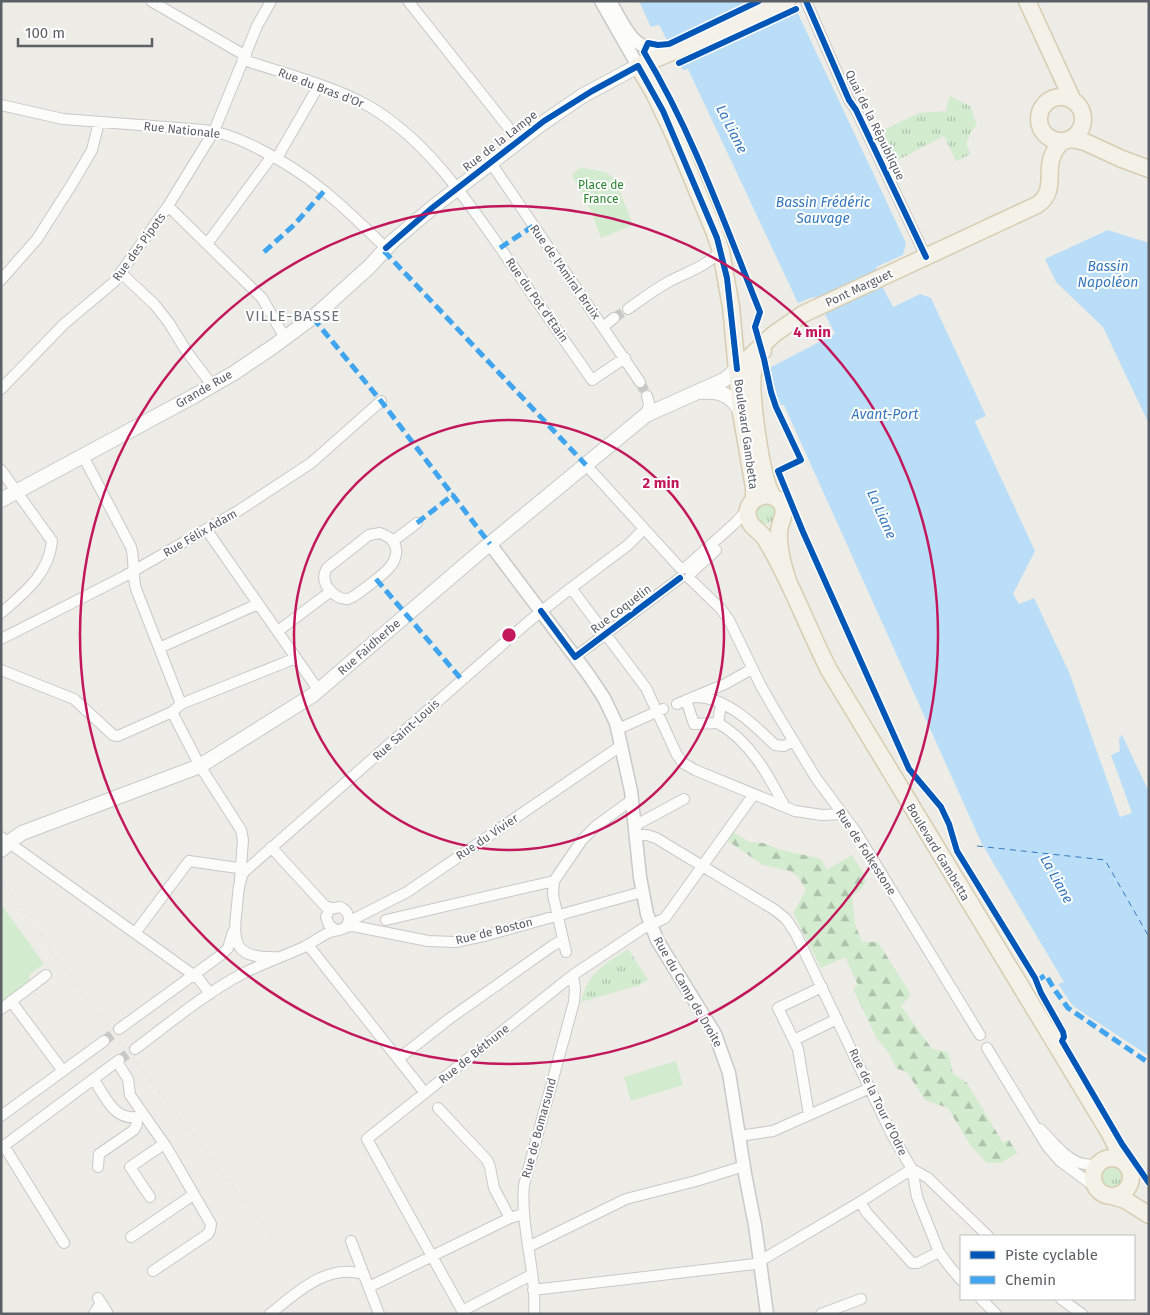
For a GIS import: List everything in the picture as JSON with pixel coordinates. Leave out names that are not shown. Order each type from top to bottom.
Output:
[{"type":"main road","points":[[760,346],[752,350],[744,346],[736,329],[721,251],[714,231],[674,135],[638,66],[787,1]]},
{"type":"main road","points":[[1027,1],[1073,101],[1080,108],[1090,135],[1098,148]]},
{"type":"main road","points":[[652,90],[650,79],[653,72],[671,52]]},
{"type":"main road","name":"Rue de la Lampe","points":[[386,248],[490,162],[560,110],[638,66]]},
{"type":"main road","points":[[1073,101],[1064,97],[1052,99],[1044,105],[1040,112],[1039,124],[1044,134],[1054,140],[1085,142],[1149,168]]},
{"type":"main road","points":[[1067,140],[1080,130],[1083,118]]},
{"type":"main road","name":"Pont Marguet","points":[[781,328],[808,312],[1041,202],[1049,188],[1051,156],[1054,149],[1067,140]]},
{"type":"main road","name":"Grande Rue","points":[[1,500],[212,385],[285,338],[317,314],[369,267],[386,248]]},
{"type":"main road","name":"Boulevard Gambetta","points":[[732,312],[741,413],[754,492],[751,504]]},
{"type":"main road","points":[[738,369],[781,328]]},
{"type":"main road","name":"Boulevard Gambetta","points":[[773,497],[767,487],[762,464],[752,376],[756,361],[781,328]]},
{"type":"main road","name":"Rue Faidherbe","points":[[4,843],[26,832],[200,766],[319,691],[490,544],[646,415],[724,380],[738,369]]},
{"type":"main road","name":"Rue Faidherbe","points":[[692,394],[711,391],[726,395],[737,404],[741,413]]},
{"type":"main road","points":[[762,496],[773,497],[780,503],[784,511],[780,526],[780,548],[788,581],[766,538],[748,520],[751,504],[762,496]]},
{"type":"main road","points":[[757,529],[772,531],[780,526]]},
{"type":"main road","name":"Boulevard Gambetta","points":[[788,581],[812,637],[836,683],[1112,1137],[1124,1162]]},
{"type":"main road","name":"Boulevard Gambetta","points":[[1099,1117],[1107,1140],[1105,1152],[1099,1163]]},
{"type":"main road","points":[[1149,1208],[1130,1182],[1130,1171],[1124,1162],[1113,1158],[1099,1163],[1093,1175],[1096,1187],[1102,1194],[1125,1200],[1149,1216]]},
{"type":"main road","points":[[1112,1196],[1124,1192],[1130,1182]]},
{"type":"street","name":"Rue du Bras d'Or","points":[[151,1],[245,58],[363,103],[396,125],[420,147],[457,189]]},
{"type":"street","name":"Rue des Pipots","points":[[1,389],[64,324],[110,285],[121,273],[168,206],[214,131],[259,23],[271,1]]},
{"type":"street","points":[[408,1],[519,141]]},
{"type":"street","points":[[601,1],[638,66]]},
{"type":"street","points":[[610,1],[627,32],[635,41],[649,49],[671,52]]},
{"type":"street","name":"Quai de la République","points":[[806,1],[849,100],[856,110],[926,257]]},
{"type":"street","points":[[207,244],[275,157],[319,85]]},
{"type":"street","name":"Rue Nationale","points":[[1,105],[52,118],[214,131],[249,144],[299,171],[325,190],[386,248]]},
{"type":"street","points":[[1,280],[40,235],[72,184],[93,148],[99,122]]},
{"type":"street","name":"Rue de l'Amiral Bruix","points":[[490,162],[604,326],[640,382]]},
{"type":"street","name":"Rue du Pot d'Etain","points":[[457,189],[592,380],[625,358]]},
{"type":"street","points":[[168,206],[264,300],[285,338]]},
{"type":"street","points":[[628,309],[662,286],[697,269],[721,251]]},
{"type":"street","points":[[697,269],[715,270],[721,272],[727,278]]},
{"type":"street","points":[[121,273],[155,305],[212,385]]},
{"type":"street","points":[[604,326],[614,318]]},
{"type":"street","points":[[646,415],[649,404],[647,396]]},
{"type":"street","name":"Rue Félix Adam","points":[[1,639],[133,571],[246,506],[303,468],[382,402]]},
{"type":"street","points":[[83,456],[131,547],[134,558],[133,571],[136,589],[180,704]]},
{"type":"street","name":"Rue de Folkestone","points":[[586,465],[727,617],[760,686],[793,741],[816,778],[843,814],[980,1036]]},
{"type":"street","points":[[1,470],[50,537],[52,544],[39,577],[1,614]]},
{"type":"street","points":[[685,573],[734,524],[751,504]]},
{"type":"street","points":[[393,541],[417,522]]},
{"type":"street","points":[[685,573],[736,532],[745,528],[757,529]]},
{"type":"street","points":[[206,529],[319,691]]},
{"type":"street","name":"Rue Saint-Louis","points":[[243,869],[337,792],[540,611],[624,548],[644,529]]},
{"type":"street","points":[[374,534],[385,535],[393,541],[396,549],[394,561],[389,568],[350,598],[341,598],[331,591],[324,577],[330,565],[374,534]]},
{"type":"street","name":"Rue du Camp de Droite","points":[[490,544],[600,692],[611,711],[618,729],[632,799],[642,892],[651,925],[663,950],[708,1022],[722,1051],[732,1085],[760,1262],[766,1314]]},
{"type":"street","name":"Rue Coquelin","points":[[575,657],[685,573]]},
{"type":"street","points":[[571,588],[643,683],[661,711],[670,739],[679,758],[686,766],[785,807],[811,814],[843,814]]},
{"type":"street","points":[[278,632],[331,591]]},
{"type":"street","points":[[159,648],[258,604]]},
{"type":"street","points":[[1,670],[71,697],[116,736],[172,712],[180,704],[296,658]]},
{"type":"street","points":[[685,700],[725,684],[752,669]]},
{"type":"street","points":[[685,700],[707,698],[721,704],[742,716],[775,745],[784,746],[793,741]]},
{"type":"street","points":[[685,700],[694,724],[718,723],[734,734],[762,764],[785,807]]},
{"type":"street","points":[[718,723],[721,704]]},
{"type":"street","points":[[618,729],[661,711]]},
{"type":"street","points":[[120,1029],[226,950],[234,928],[243,869],[241,830],[200,766],[172,712]]},
{"type":"street","name":"Rue du Vivier","points":[[135,1049],[210,994],[252,970],[308,945],[407,892],[622,745]]},
{"type":"street","name":"Rue de Béthune","points":[[432,1256],[367,1139],[577,972],[667,916],[754,794]]},
{"type":"street","points":[[566,952],[552,892],[554,881],[582,840],[596,826],[632,799]]},
{"type":"street","points":[[636,830],[684,799]]},
{"type":"street","points":[[636,830],[653,836],[702,866]]},
{"type":"street","points":[[4,843],[193,975],[202,982],[210,994]]},
{"type":"street","points":[[271,847],[325,906],[344,909],[348,914],[343,926],[330,927],[326,921],[327,914],[332,908]]},
{"type":"street","points":[[135,933],[189,861],[243,869]]},
{"type":"street","name":"Rue de la Tour d'Odre","points":[[702,866],[775,910],[789,923],[822,986],[895,1141],[912,1169],[917,1197],[939,1252],[960,1279]]},
{"type":"street","points":[[386,920],[554,881]]},
{"type":"street","points":[[384,932],[391,906],[407,892]]},
{"type":"street","name":"Rue de Boston","points":[[343,926],[353,926],[422,940],[450,942],[477,938],[642,892]]},
{"type":"street","points":[[234,928],[236,942],[242,951],[256,956],[280,957]]},
{"type":"street","points":[[398,1059],[453,1016],[563,940]]},
{"type":"street","points":[[308,945],[425,1093]]},
{"type":"street","name":"Rue de Bomarsund","points":[[534,1314],[524,1214],[526,1174],[574,1002],[577,972]]},
{"type":"street","points":[[1,1009],[46,975]]},
{"type":"street","points":[[809,1116],[799,1054],[778,1008],[822,986]]},
{"type":"street","points":[[11,1002],[63,1071]]},
{"type":"street","points":[[794,1040],[837,1019]]},
{"type":"street","points":[[1,1116],[104,1041]]},
{"type":"street","points":[[987,1048],[1054,1156],[1096,1187]]},
{"type":"street","points":[[64,1243],[3,1147],[118,1061],[128,1079],[130,1096],[140,1116],[164,1144],[210,1222],[210,1230],[205,1236],[154,1271]]},
{"type":"street","points":[[94,1079],[117,1113],[126,1117],[140,1116]]},
{"type":"street","points":[[739,1136],[773,1131],[870,1088]]},
{"type":"street","points":[[438,1108],[487,1160],[494,1188],[510,1218]]},
{"type":"street","points":[[98,1167],[98,1154],[134,1130],[140,1116]]},
{"type":"street","points":[[1031,1121],[1074,1162],[1086,1166],[1099,1163]]},
{"type":"street","points":[[150,1197],[130,1167],[164,1144]]},
{"type":"street","points":[[528,1247],[626,1199],[696,1181],[744,1166]]},
{"type":"street","points":[[533,1290],[760,1262],[912,1169],[928,1178],[987,1235]]},
{"type":"street","points":[[132,1237],[193,1195]]},
{"type":"street","points":[[860,1202],[867,1213],[912,1263],[917,1263],[939,1252]]},
{"type":"street","points":[[368,1287],[510,1218],[524,1214]]},
{"type":"street","points":[[351,1241],[379,1314]]},
{"type":"street","points":[[432,1256],[463,1312],[531,1275]]},
{"type":"street","points":[[270,1314],[303,1288],[318,1280],[343,1271],[364,1274]]},
{"type":"street","points":[[94,1314],[99,1300],[107,1312]]},
{"type":"street","points":[[821,1314],[860,1300]]},
{"type":"street","points":[[982,1300],[989,1312]]},
{"type":"street","points":[[1063,1300],[1082,1314]]},
{"type":"green space","points":[[950,96],[970,106],[977,125],[971,131],[966,144],[971,154],[956,161],[944,136],[892,163],[877,133],[919,113],[948,111],[946,110]]},
{"type":"green space","name":"Place de France","points":[[581,167],[603,172],[615,179],[633,225],[601,238],[591,211],[572,175]]},
{"type":"green space","points":[[765,504],[772,507],[775,514],[772,521],[765,524],[758,521],[755,514],[758,507]]},
{"type":"green space","points":[[733,832],[749,842],[763,843],[778,849],[821,859],[827,870],[852,855],[866,881],[861,889],[852,896],[855,924],[862,942],[878,942],[911,995],[901,1006],[932,1049],[948,1052],[953,1073],[967,1083],[1003,1143],[1009,1140],[1017,1153],[1001,1163],[987,1163],[971,1146],[948,1108],[925,1100],[907,1072],[896,1068],[889,1053],[877,1039],[853,989],[858,985],[845,957],[821,968],[793,913],[806,890],[798,876],[790,871],[763,865],[728,841]]},
{"type":"green space","points":[[1,904],[44,964],[30,974],[29,981],[1,1002]]},
{"type":"green space","points":[[628,949],[648,980],[640,985],[581,1002],[588,983],[598,970]]},
{"type":"green space","points":[[676,1061],[683,1085],[631,1101],[624,1077]]},
{"type":"green space","points":[[1112,1166],[1120,1169],[1123,1177],[1120,1185],[1112,1188],[1104,1185],[1101,1177],[1104,1169]]},
{"type":"water","name":"Avant-Port","points":[[639,1],[792,1],[906,243],[903,255],[878,266],[876,274],[893,307],[920,294],[931,298],[986,416],[975,422],[1035,551],[1013,594],[1019,604],[1034,598],[1069,672],[1120,817],[1132,813],[1111,755],[1120,751],[1119,739],[1122,735],[1149,792],[1149,1056],[1073,1006],[1058,984],[1064,982],[982,844],[784,405],[780,405],[769,368],[835,334],[817,298],[813,297],[798,303],[688,69],[683,70],[659,25],[651,27]]},
{"type":"water","name":"Bassin Napoléon","points":[[1108,230],[1149,243],[1149,424],[1103,327],[1056,282],[1045,259]]},
{"type":"pier","points":[[749,1],[792,1],[797,12],[681,66],[667,40]]},
{"type":"ferry route","points":[[977,846],[1105,860],[1149,937]]},
{"type":"tunnel","points":[[614,318],[628,309]]},
{"type":"tunnel","points":[[640,382],[647,396]]},
{"type":"tunnel","points":[[104,1041],[119,1029]]},
{"type":"tunnel","points":[[119,1060],[135,1049]]},
{"type":"railway","points":[[1,877],[63,968],[275,1240]]},
{"type":"marked path","points":[[264,252],[294,225],[325,190]]},
{"type":"marked path","points":[[500,248],[533,226]]},
{"type":"marked path","points":[[384,251],[586,465]]},
{"type":"marked path","points":[[313,318],[381,401],[490,544]]},
{"type":"marked path","points":[[417,523],[454,494]]},
{"type":"marked path","points":[[376,579],[462,680]]},
{"type":"marked path","points":[[1036,981],[1046,975],[1068,1008],[1149,1063]]},
{"type":"cycle path","points":[[759,1],[669,44],[658,45],[648,43],[644,52],[662,83],[693,147],[760,312],[755,327],[771,392],[801,460],[778,471],[803,532],[909,769],[941,807],[949,824],[957,851],[1035,978],[1041,993],[1063,1032],[1064,1037],[1062,1041],[1122,1144],[1149,1183]]},
{"type":"cycle path","points":[[806,1],[849,100],[856,110],[926,257]]},
{"type":"cycle path","points":[[679,63],[796,9]]},
{"type":"cycle path","points":[[386,248],[432,208],[544,121],[592,91],[638,66],[663,111],[717,238],[727,278],[737,369]]},
{"type":"cycle path","points":[[541,611],[575,657],[680,578]]},
{"type":"district","name":"VILLE-BASSE","points":[[293,316]]},
{"type":"water label","name":"La Liane","points":[[732,129]]},
{"type":"water label","name":"Bassin Frédéric Sauvage","points":[[823,210]]},
{"type":"water label","name":"La Liane","points":[[882,514]]},
{"type":"water label","name":"La Liane","points":[[1057,879]]}]
